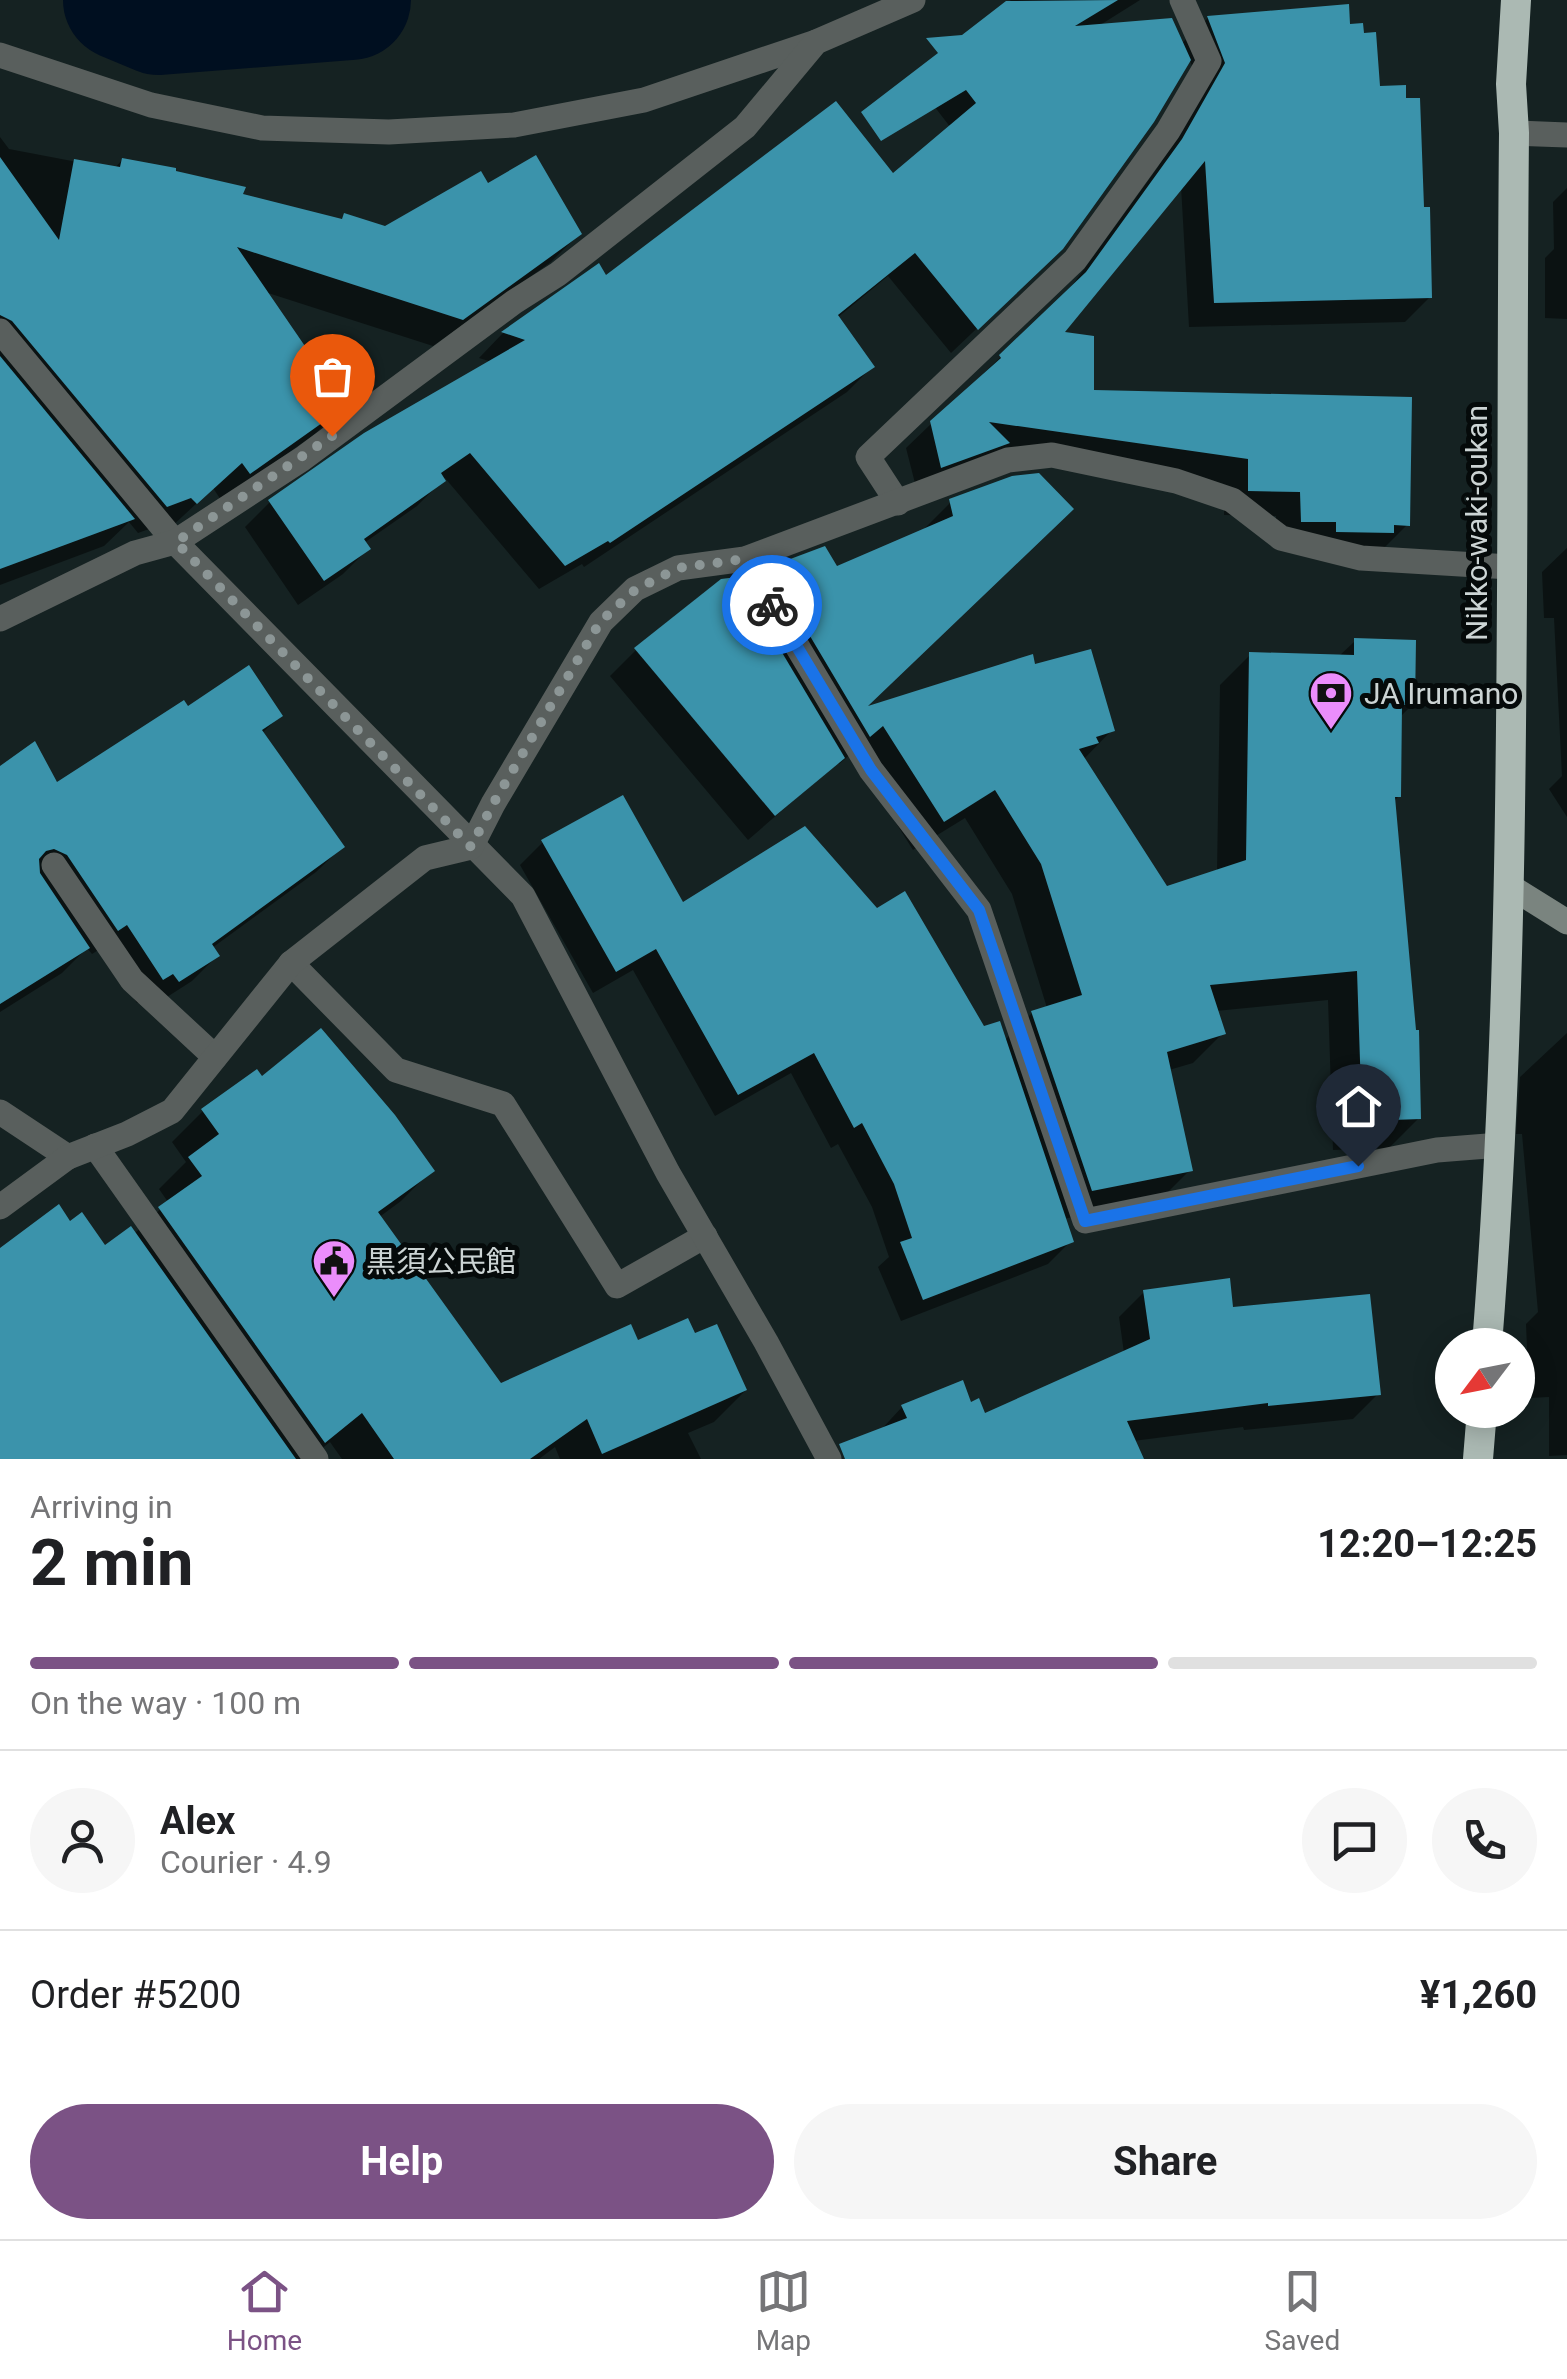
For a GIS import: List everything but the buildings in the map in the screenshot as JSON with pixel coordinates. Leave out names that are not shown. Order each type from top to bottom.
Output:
[{"type":"highway","name":"Nikko-waki-oukan","points":[[1488,1328],[1511,887],[1511,84],[1516,0]]},
{"type":"highway","points":[[1478,1459],[1481,1428]]},
{"type":"main road","points":[[1511,887],[1567,922]]},
{"type":"street","points":[[0,55],[151,105],[262,128],[388,132],[514,125],[644,100],[816,42],[914,0]]},
{"type":"street","points":[[898,503],[868,457],[1075,260],[1168,132],[1208,61],[1182,0]]},
{"type":"street","points":[[0,620],[135,553],[176,542],[302,459],[514,302],[558,274],[745,127],[816,42]]},
{"type":"street","points":[[1514,133],[1567,135]]},
{"type":"street","points":[[0,330],[176,542],[523,896],[668,1172],[828,1459]]},
{"type":"street","points":[[0,1207],[68,1157],[172,1111],[291,963],[425,858],[471,847],[600,622],[635,590],[678,568],[745,559],[1008,460],[1052,455],[1176,481],[1214,493],[1232,500],[1281,538],[1361,558],[1510,567]]},
{"type":"street","points":[[745,559],[863,759],[979,910],[1085,1221],[1436,1150],[1500,1145]]},
{"type":"street","points":[[54,866],[132,980],[215,1056]]},
{"type":"street","points":[[291,963],[396,1070],[503,1104],[616,1286],[705,1236]]},
{"type":"street","points":[[0,1112],[68,1157]]},
{"type":"street","points":[[96,1146],[316,1459]]},
{"type":"waterway","points":[[123,0],[159,15],[351,0]]},
{"type":"way so far","points":[[332,436],[176,542],[471,847],[600,622],[635,590],[678,568],[745,559],[772,605]]},
{"type":"place","name":"JA Irumano","points":[[1331,731]]},
{"type":"place","name":"黒須公民館","points":[[334,1299]]},
{"type":"route","points":[[772,605],[871,770],[979,910],[1085,1221],[1358,1166]]}]
